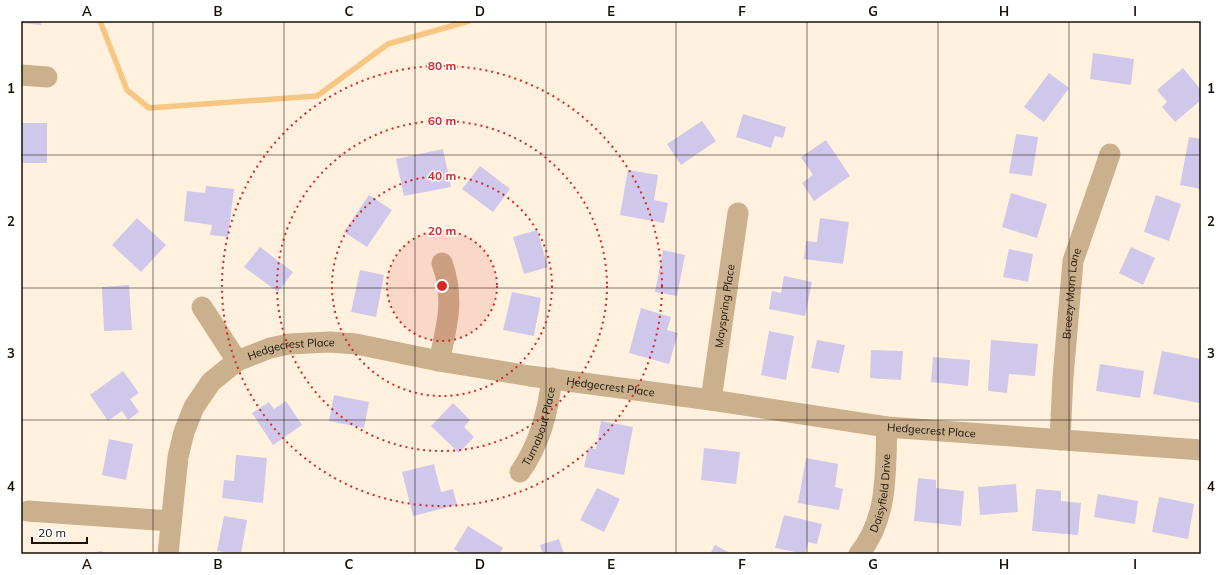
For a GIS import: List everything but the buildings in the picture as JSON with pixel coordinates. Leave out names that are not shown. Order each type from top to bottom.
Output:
[{"type":"street","points":[[21,74],[47,77]]},
{"type":"street","name":"Breezy Morn Lane","points":[[1060,440],[1063,376],[1073,261],[1110,154]]},
{"type":"street","name":"Mayspring Place","points":[[711,400],[738,213]]},
{"type":"street","points":[[439,361],[448,317],[450,291],[442,263]]},
{"type":"street","points":[[202,307],[237,361]]},
{"type":"street","name":"Hedgecrest Place","points":[[168,554],[170,521],[178,457],[184,432],[194,407],[211,382],[237,361],[270,348],[289,344],[330,342],[356,344],[439,361],[887,427],[1201,450]]},
{"type":"street","name":"Turnabout Place","points":[[520,472],[529,458],[539,436],[550,393],[552,378]]},
{"type":"street","name":"Daisyfield Drive","points":[[859,554],[876,528],[882,508],[885,489],[887,427]]},
{"type":"street","points":[[28,511],[170,521]]},
{"type":"waterway","points":[[100,21],[127,90],[149,108],[317,96],[388,44],[469,21]]}]
